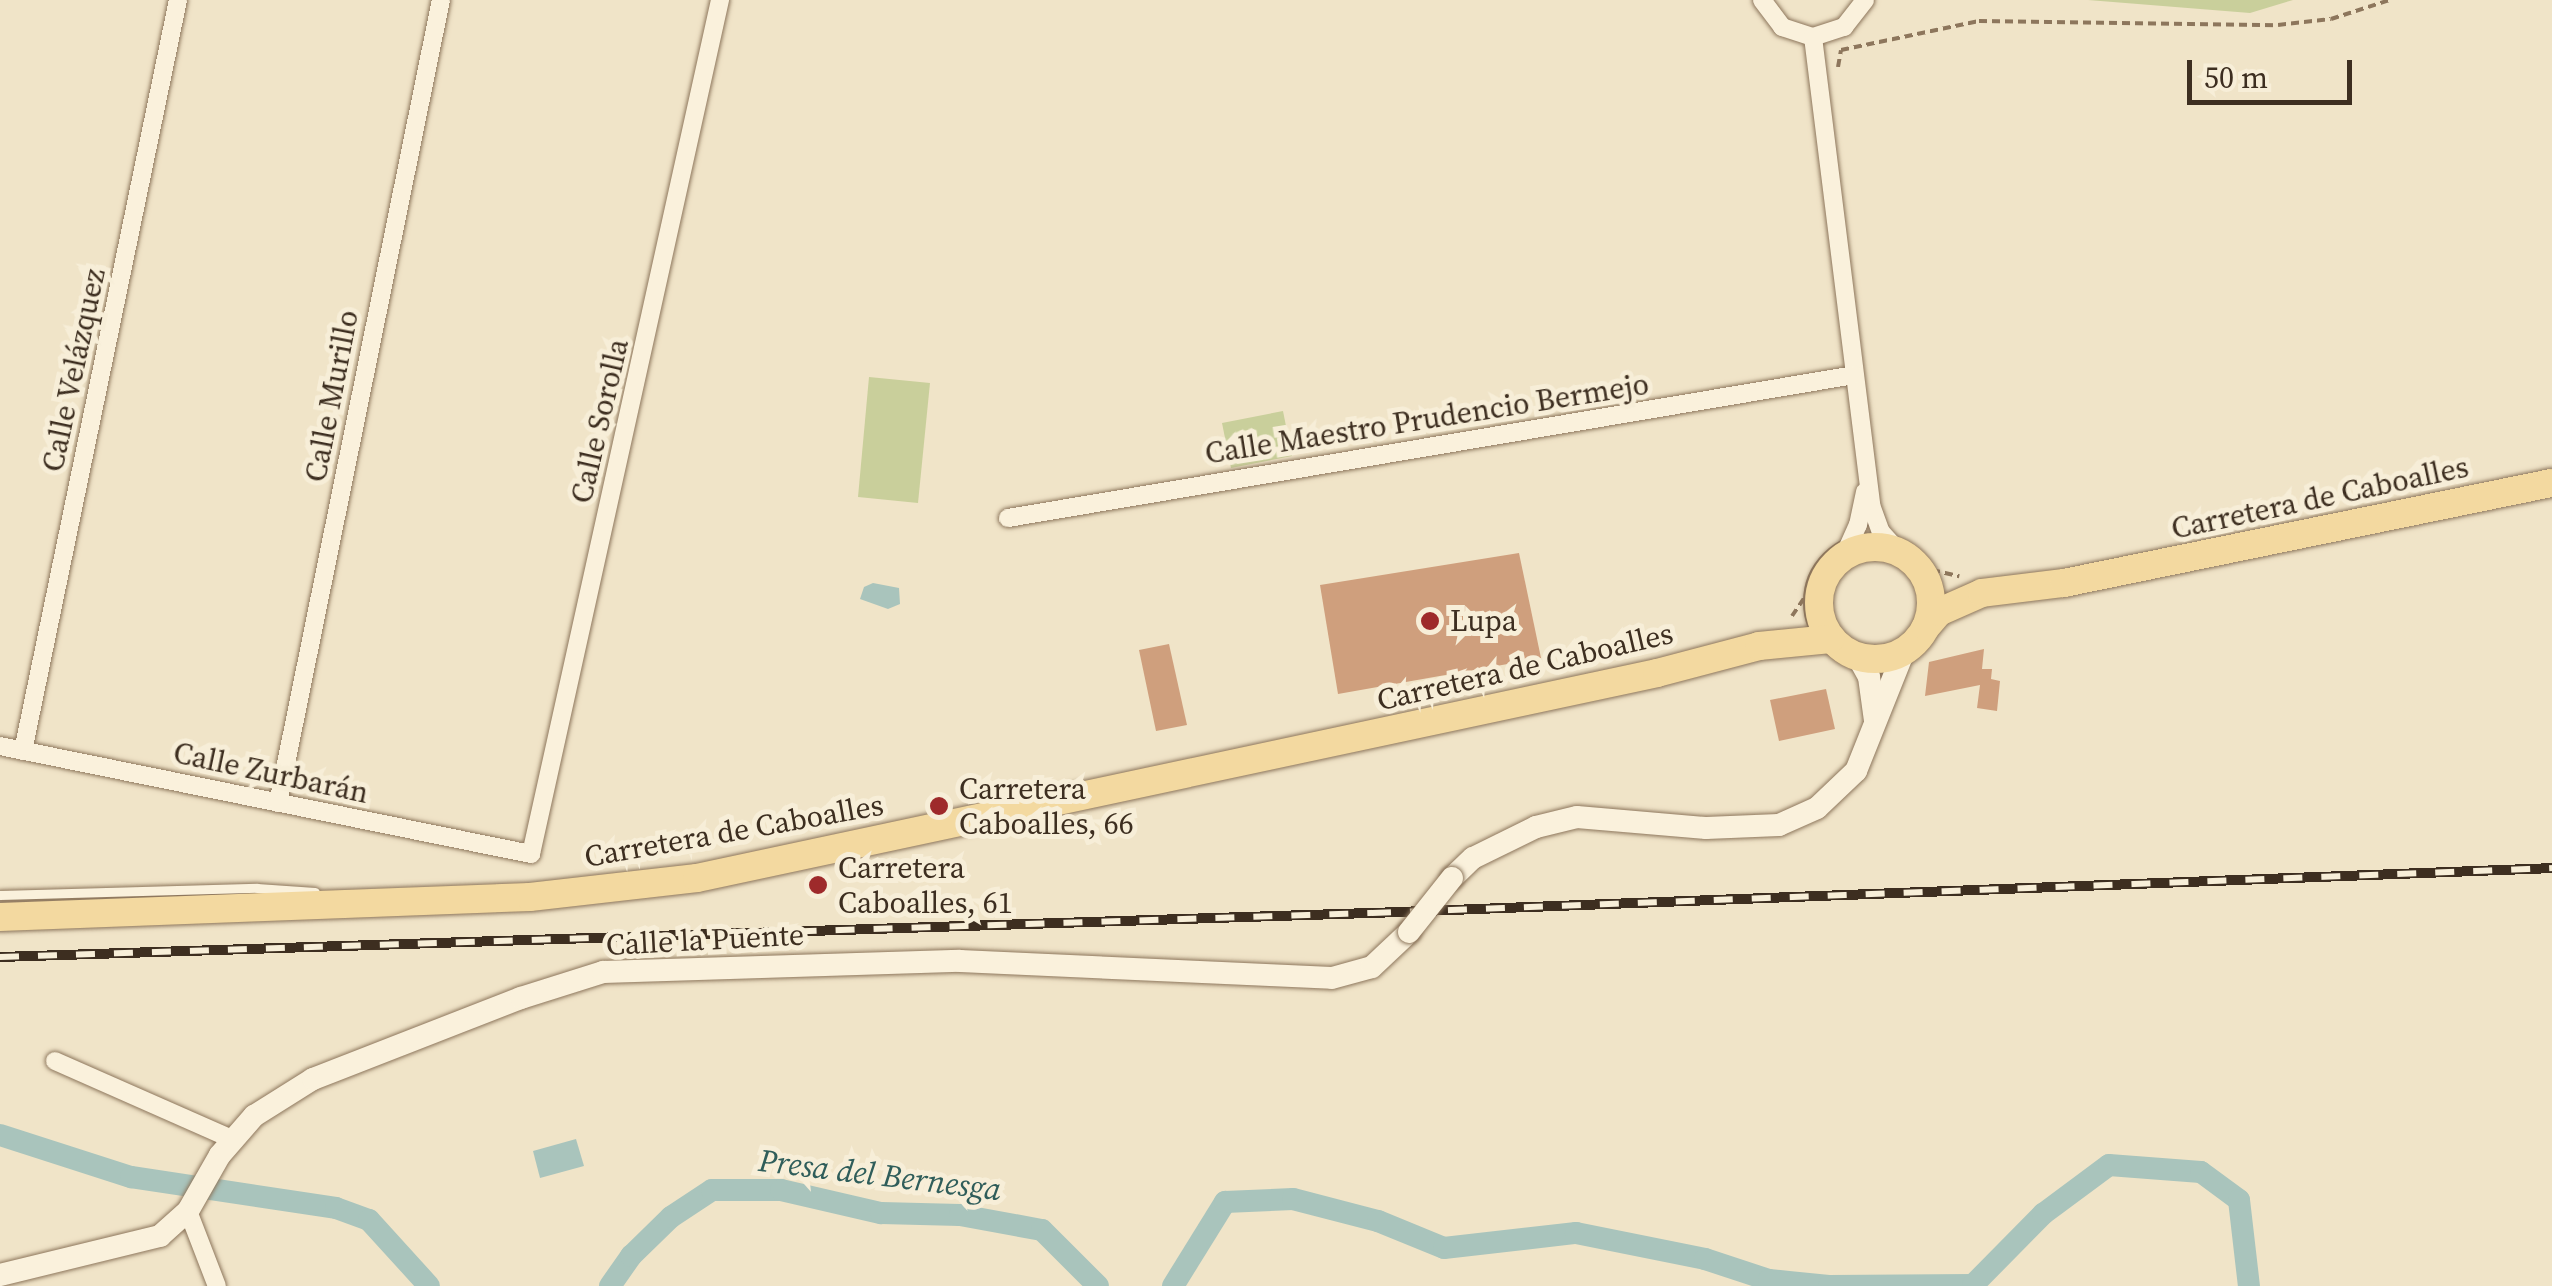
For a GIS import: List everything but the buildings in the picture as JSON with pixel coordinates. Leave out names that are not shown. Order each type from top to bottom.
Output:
[{"type":"main road","name":"Carretera de Caboalles","points":[[1931,579],[1982,592],[2064,583],[2552,483]]},
{"type":"main road","points":[[1892,543],[1931,579],[1932,620],[1900,658],[1861,663],[1824,639],[1810,596],[1848,546],[1892,543]]},
{"type":"main road","name":"Carretera de Caboalles","points":[[1932,620],[1982,592]]},
{"type":"main road","name":"Carretera de Caboalles","points":[[1759,646],[1798,620],[1810,596]]},
{"type":"main road","name":"Carretera de Caboalles","points":[[0,916],[438,902],[613,890],[697,878],[1657,673],[1759,646],[1824,639]]},
{"type":"street","name":"Calle Velázquez","points":[[23,751],[178,0]]},
{"type":"street","name":"Calle Murillo","points":[[278,803],[441,0]]},
{"type":"street","name":"Calle Sorolla","points":[[531,854],[720,0]]},
{"type":"street","points":[[1762,0],[1782,27],[1812,37],[1844,27],[1864,0]]},
{"type":"street","points":[[1812,37],[1867,481],[1871,505],[1892,543]]},
{"type":"street","name":"Calle Maestro Prudencio Bermejo","points":[[1008,518],[1854,375]]},
{"type":"street","points":[[1848,546],[1867,481]]},
{"type":"street","name":"Calle la Puente","points":[[192,1205],[211,1170],[254,1116],[313,1079],[521,998],[603,972],[960,961],[1332,978],[1372,966],[1409,932],[1473,858],[1536,828],[1577,817],[1706,828],[1779,825],[1817,808],[1856,771],[1900,658]]},
{"type":"street","points":[[1861,663],[1874,693],[1875,730]]},
{"type":"street","name":"Calle Zurbarán","points":[[0,746],[531,854]]},
{"type":"street","points":[[54,1061],[234,1140]]},
{"type":"street","points":[[0,1275],[160,1236],[192,1205],[217,1286]]},
{"type":"lane","points":[[0,895],[257,888],[438,902]]},
{"type":"path","points":[[1819,88],[1835,85],[1840,50],[1940,26],[1980,21],[2278,26],[2331,19],[2390,0]]},
{"type":"path","points":[[1892,543],[1920,553],[1931,579],[1932,635],[1918,652],[1900,658],[1861,663],[1838,660],[1824,639],[1810,596],[1818,561],[1835,545],[1892,543]]},
{"type":"path","points":[[1781,624],[1810,596]]},
{"type":"green space","points":[[2088,0],[2293,0],[2250,13]]},
{"type":"green space","points":[[869,377],[930,383],[918,503],[858,497]]},
{"type":"green space","points":[[1283,411],[1292,456],[1231,468],[1222,423]]},
{"type":"water","points":[[873,583],[899,588],[900,604],[888,609],[860,599],[864,587]]},
{"type":"water","points":[[576,1139],[584,1166],[540,1178],[533,1151]]},
{"type":"waterway","name":"Presa del Bernesga","points":[[0,1135],[131,1177],[336,1208],[369,1220],[429,1286]]},
{"type":"waterway","name":"Presa del Bernesga","points":[[1173,1286],[1225,1202],[1293,1199],[1378,1221],[1444,1248],[1576,1233],[1705,1259],[1769,1280],[1829,1286],[1973,1285],[2043,1214],[2109,1165],[2201,1172],[2239,1200],[2249,1286]]},
{"type":"waterway","name":"Presa del Bernesga","points":[[610,1286],[631,1256],[671,1217],[712,1190],[781,1190],[881,1213],[960,1215],[1042,1230],[1098,1286]]},
{"type":"railway","points":[[0,957],[1372,913],[2552,868]]},
{"type":"place","name":"Lupa","points":[[1430,621]]},
{"type":"place","name":"Carretera Caboalles, 66","points":[[939,806]]},
{"type":"place","name":"Carretera Caboalles, 61","points":[[818,885]]}]
